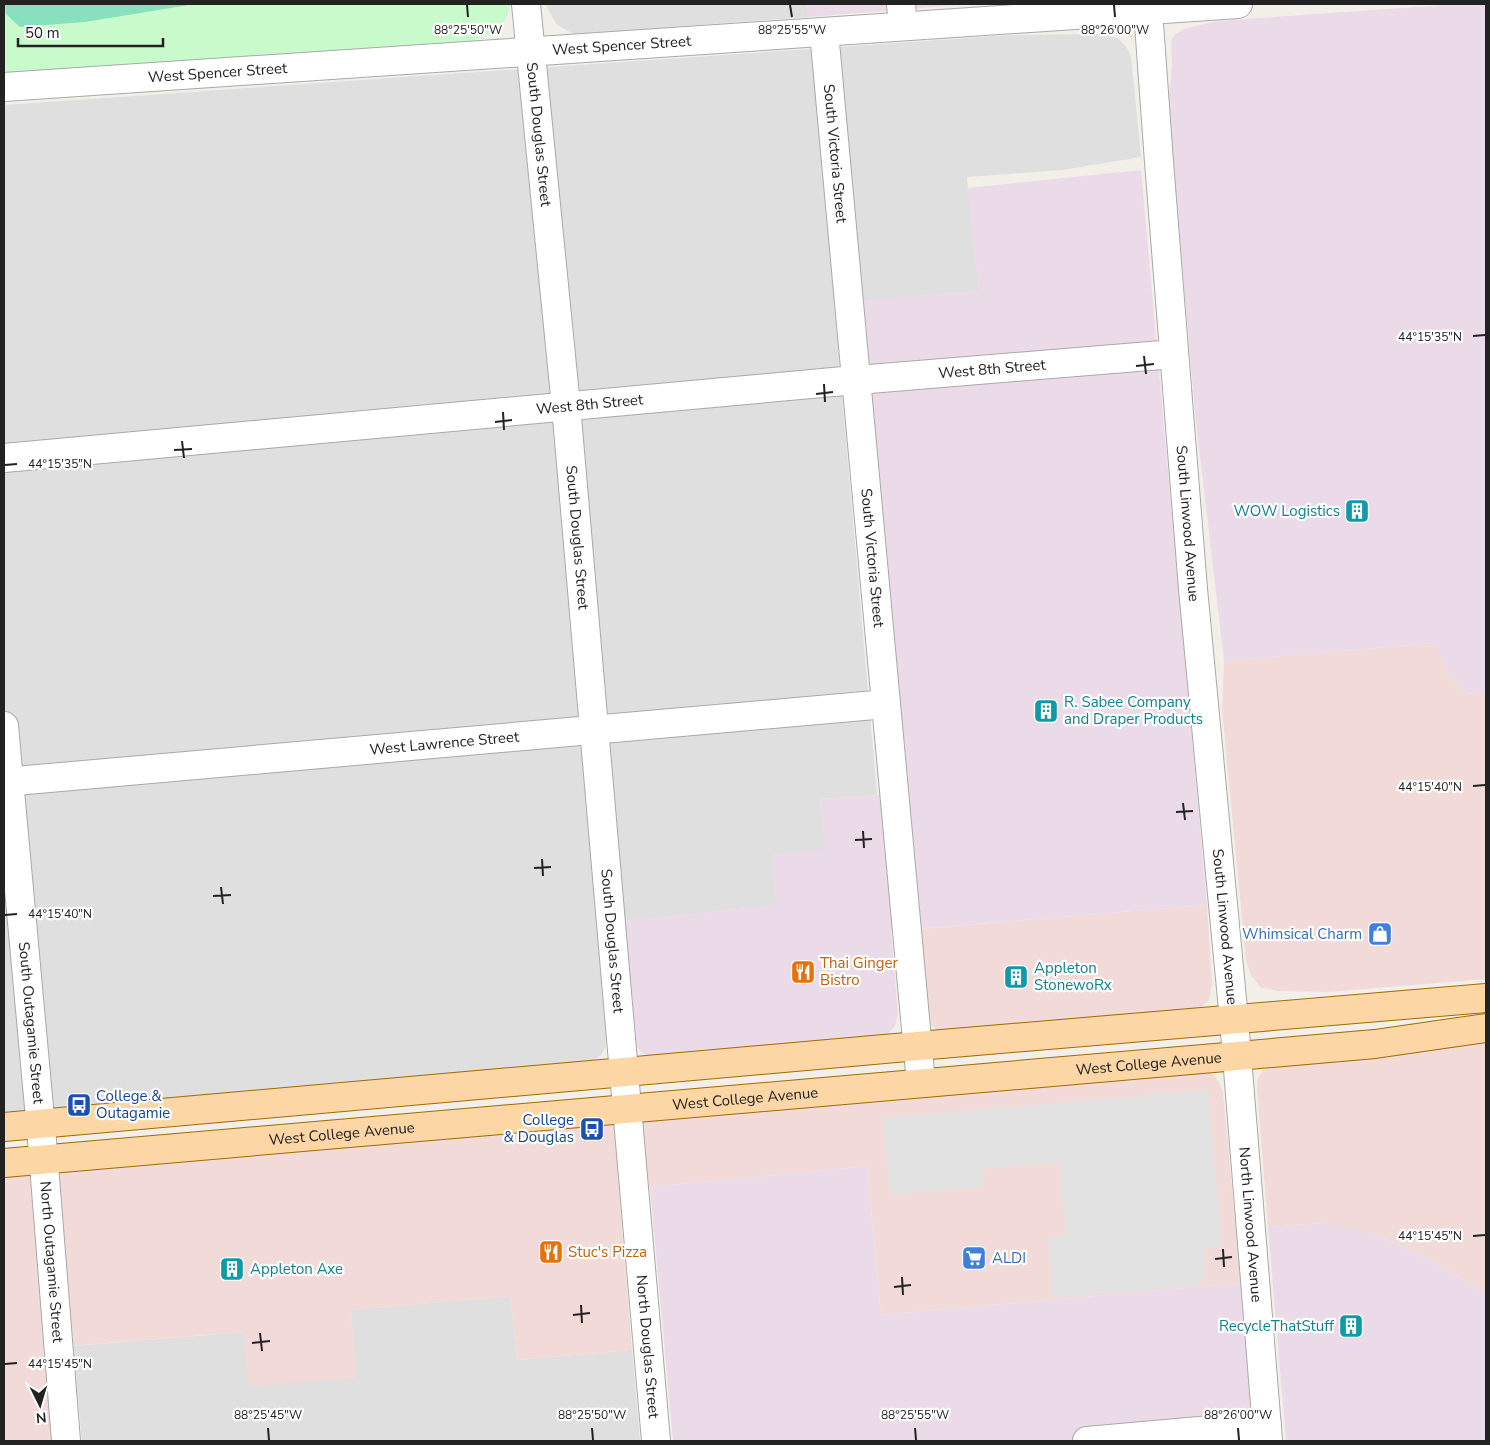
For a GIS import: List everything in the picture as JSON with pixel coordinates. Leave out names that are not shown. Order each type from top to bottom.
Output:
[{"type":"main road","name":"West College Avenue","points":[[4,1126],[41,1141],[627,1109],[1000,1076],[1486,998]]},
{"type":"main road","name":"West College Avenue","points":[[4,1163],[41,1141],[624,1072],[1056,1034],[1236,1037],[1375,1044],[1486,1028]]},
{"type":"main road","points":[[1000,1076],[1048,1049],[1052,1045],[1056,1034]]},
{"type":"street","name":"South Douglas Street","points":[[526,4],[566,406],[624,1072]]},
{"type":"street","name":"West Spencer Street","points":[[4,87],[824,32],[902,15],[1148,10],[1238,4]]},
{"type":"street","name":"South Linwood Avenue","points":[[1148,10],[1193,589],[1236,1037]]},
{"type":"street","name":"South Victoria Street","points":[[824,32],[921,1082]]},
{"type":"street","name":"West 8th Street","points":[[4,458],[855,380],[1174,354]]},
{"type":"street","name":"West Lawrence Street","points":[[6,782],[886,704]]},
{"type":"street","name":"South Outagamie Street","points":[[4,726],[6,782],[41,1141]]},
{"type":"street","name":"North Linwood Avenue","points":[[1236,1037],[1268,1433]]},
{"type":"street","name":"North Douglas Street","points":[[624,1072],[656,1441]]},
{"type":"street","name":"North Outagamie Street","points":[[41,1141],[66,1441]]},
{"type":"street","points":[[1087,1441],[1268,1433]]},
{"type":"shaded area","points":[[545,4],[807,4],[808,17],[574,34],[557,25]]},
{"type":"shaded area","points":[[807,4],[971,4],[808,17]]},
{"type":"shaded area","points":[[1459,4],[1486,4],[1486,692],[1468,694],[1447,672],[1434,643],[1224,661],[1195,413],[1168,106],[1172,66],[1171,41],[1175,34],[1184,29],[1217,21]]},
{"type":"shaded area","points":[[1102,34],[1118,38],[1131,56],[1141,157],[1062,170],[967,177],[979,291],[834,303],[877,795],[820,799],[826,849],[776,905],[597,924],[606,1046],[601,1055],[591,1062],[4,1114],[4,105],[1011,35]]},
{"type":"shaded area","points":[[1141,170],[1207,905],[891,931],[898,1014],[895,1026],[887,1035],[657,1057],[648,1056],[635,1045],[622,921],[776,905],[772,854],[825,849],[820,799],[906,793],[862,300],[979,291],[967,188]]},
{"type":"shaded area","points":[[1435,643],[1447,672],[1468,694],[1486,692],[1486,979],[1329,992],[1262,989],[1251,975],[1246,961],[1222,709],[1224,661]]},
{"type":"shaded area","points":[[1207,905],[1212,984],[1209,1000],[1194,1011],[941,1032],[928,1023],[918,929]]},
{"type":"shaded area","points":[[1486,1042],[1486,1294],[1437,1263],[1382,1237],[1324,1223],[1268,1227],[1257,1089],[1257,1080],[1263,1070],[1274,1065]]},
{"type":"shaded area","points":[[1209,1072],[1219,1082],[1223,1092],[1241,1283],[881,1315],[867,1166],[619,1190],[632,1350],[517,1360],[510,1296],[351,1310],[356,1378],[249,1386],[244,1332],[43,1348],[52,1441],[4,1441],[4,1176]]},
{"type":"shaded area","points":[[1208,1090],[1222,1248],[1203,1249],[1205,1278],[1192,1286],[1053,1298],[1048,1237],[1066,1235],[1059,1163],[983,1169],[984,1187],[890,1194],[883,1118]]},
{"type":"shaded area","points":[[867,1166],[881,1315],[1241,1283],[1255,1441],[673,1441],[650,1187]]},
{"type":"shaded area","points":[[1324,1223],[1382,1237],[1437,1263],[1486,1294],[1486,1441],[1286,1441],[1268,1227]]},
{"type":"shaded area","points":[[510,1296],[517,1360],[632,1350],[640,1441],[82,1441],[73,1346],[245,1332],[355,1378],[351,1310]]},
{"type":"green space","points":[[4,4],[510,4],[506,18],[497,29],[472,41],[4,73]]},
{"type":"green space","points":[[5,4],[195,4],[85,22],[20,27],[6,14]]},
{"type":"place","name":"WOW Logistics","points":[[1357,511]]},
{"type":"place","name":"R. Sabee Company and Draper Products","points":[[1046,711]]},
{"type":"place","name":"Whimsical Charm","points":[[1380,934]]},
{"type":"place","name":"Thai Ginger Bistro","points":[[803,972]]},
{"type":"place","name":"Appleton StonewoRx","points":[[1016,977]]},
{"type":"place","name":"College & Outagamie","points":[[79,1105]]},
{"type":"place","name":"College & Douglas","points":[[592,1129]]},
{"type":"place","name":"Stuc's Pizza","points":[[551,1252]]},
{"type":"place","name":"ALDI","points":[[974,1258]]},
{"type":"place","name":"Appleton Axe","points":[[232,1269]]},
{"type":"place","name":"RecycleThatStuff","points":[[1351,1326]]}]
